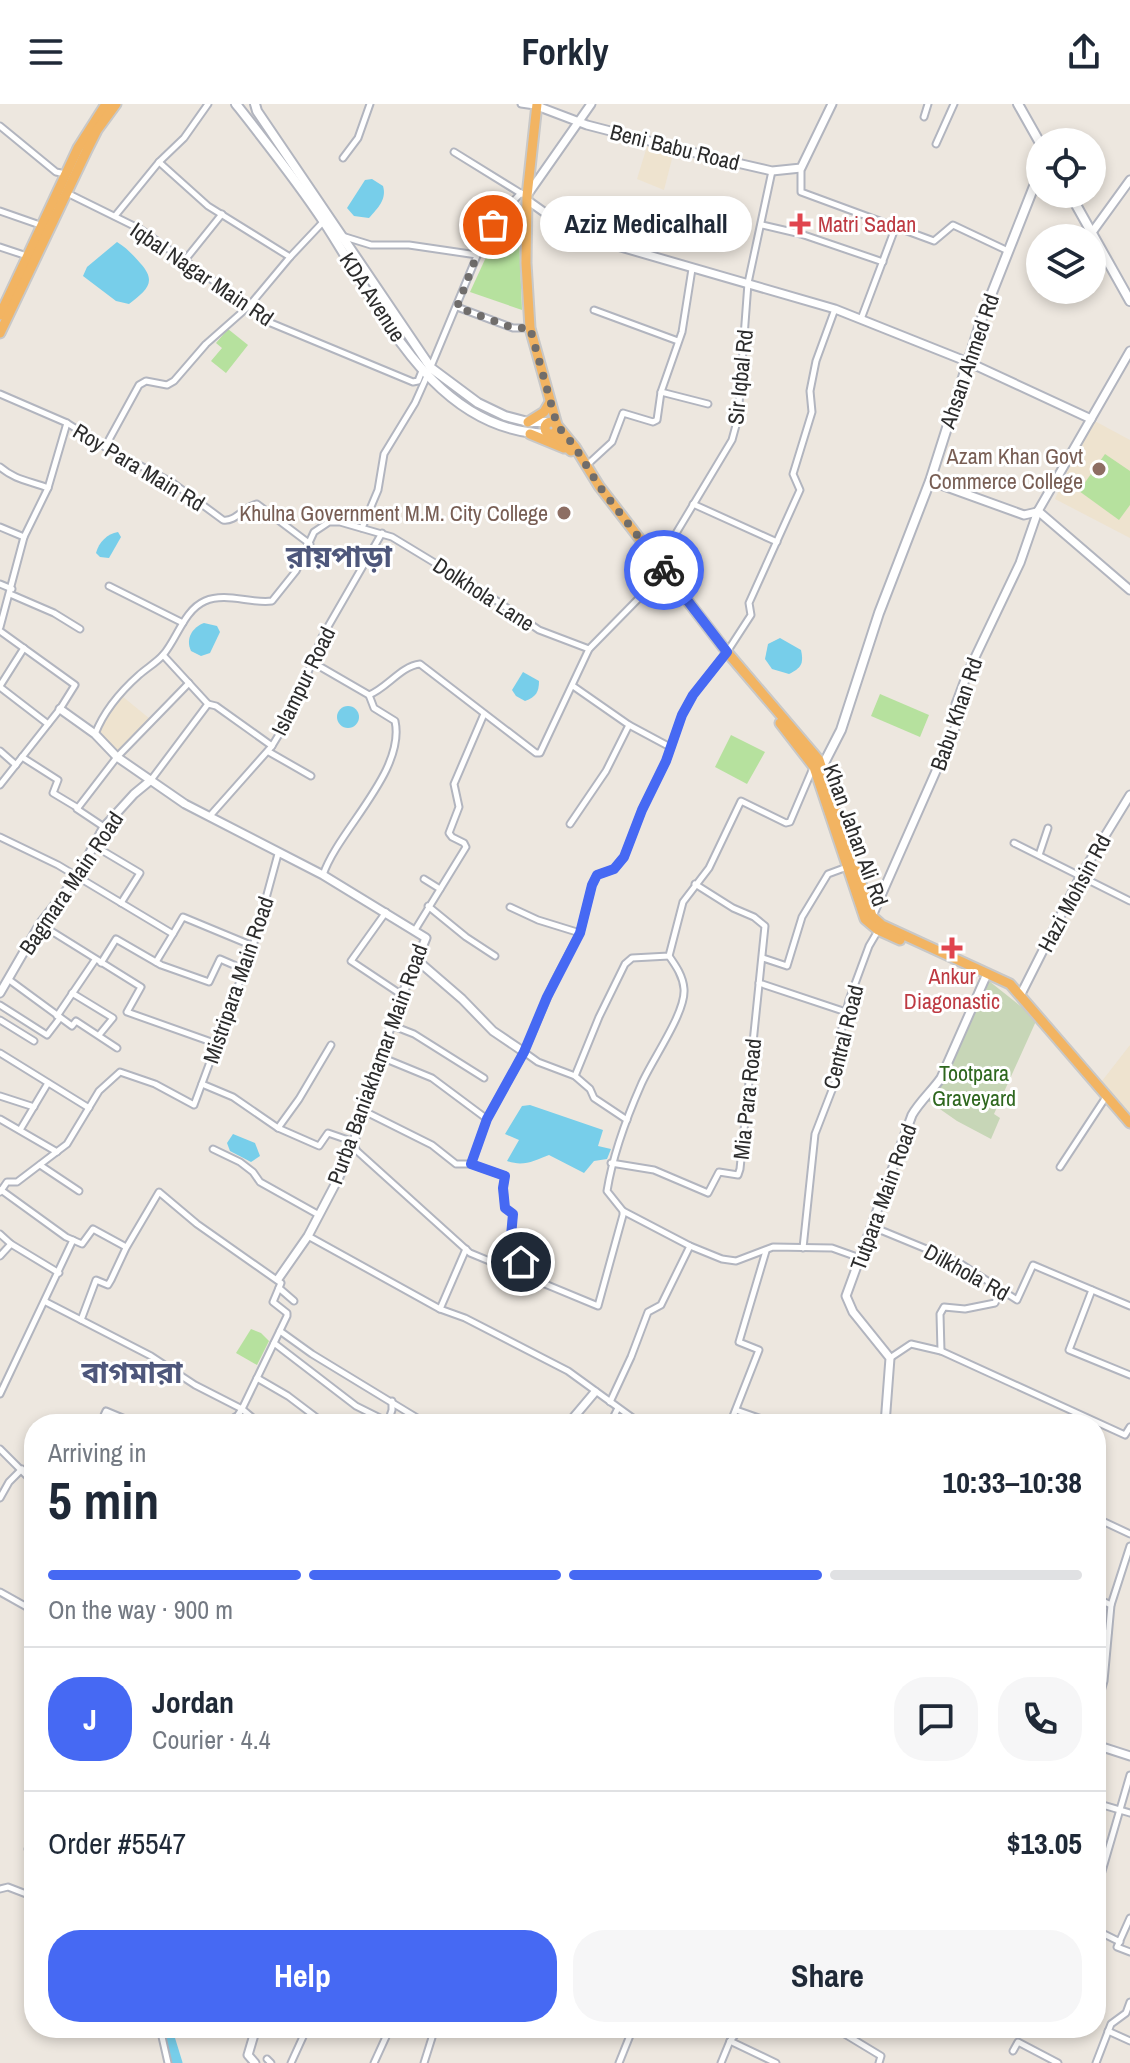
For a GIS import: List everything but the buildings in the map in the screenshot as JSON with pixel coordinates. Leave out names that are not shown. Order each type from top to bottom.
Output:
[{"type":"highway","points":[[0,315],[5,296],[24,274],[28,256],[78,148],[106,104]]},
{"type":"highway","points":[[0,333],[24,274],[97,130],[116,104]]},
{"type":"highway","points":[[537,105],[525,197],[530,328],[550,402],[553,429],[573,449]]},
{"type":"highway","points":[[528,422],[544,412],[550,402]]},
{"type":"highway","points":[[530,434],[573,449]]},
{"type":"highway","name":"Khan Jahan Ali Rd","points":[[573,449],[660,569],[818,770],[872,916],[880,928]]},
{"type":"highway","name":"Khan Jahan Ali Rd","points":[[573,449],[660,569]]},
{"type":"highway","name":"Khan Jahan Ali Rd","points":[[818,770],[865,919],[1006,987],[1018,997],[1130,1132]]},
{"type":"highway","name":"Khan Jahan Ali Rd","points":[[986,976],[1010,984],[1021,994],[1130,1123]]},
{"type":"main road","name":"KDA Avenue","points":[[237,104],[324,222],[427,372],[475,415],[530,434],[553,429]]},
{"type":"main road","name":"KDA Avenue","points":[[255,104],[427,372],[505,416],[553,429]]},
{"type":"main road","points":[[1018,104],[1032,128]]},
{"type":"main road","name":"Ahsan Ahmed Rd","points":[[818,770],[841,730],[879,613],[930,481],[968,362],[1026,206]]},
{"type":"main road","points":[[1106,256],[1130,301]]},
{"type":"street","points":[[115,216],[159,162],[184,138],[208,104]]},
{"type":"street","points":[[343,158],[358,138],[370,104]]},
{"type":"street","points":[[521,104],[537,105]]},
{"type":"street","points":[[362,528],[378,490],[384,454],[427,372],[493,225],[525,197],[591,104]]},
{"type":"street","points":[[832,104],[801,168],[801,192],[934,241],[953,225],[1008,251]]},
{"type":"street","points":[[924,117],[928,104]]},
{"type":"street","points":[[936,144],[954,104]]},
{"type":"street","name":"Beni Babu Road","points":[[537,105],[587,125],[772,171],[801,168]]},
{"type":"street","points":[[0,126],[56,172],[67,174]]},
{"type":"street","points":[[454,152],[551,217],[600,241],[835,309],[968,362],[1091,419]]},
{"type":"street","points":[[159,162],[208,206],[290,257]]},
{"type":"street","name":"Sir Iqbal Rd","points":[[589,649],[643,594],[732,440],[738,418],[748,283],[772,171]]},
{"type":"street","points":[[1098,224],[1130,180]]},
{"type":"street","name":"Iqbal Nagar Main Rd","points":[[66,192],[140,229],[266,321],[413,382],[427,372]]},
{"type":"street","points":[[0,211],[41,226]]},
{"type":"street","points":[[185,260],[222,214]]},
{"type":"street","points":[[105,447],[139,385],[146,381],[167,385],[174,381],[206,344],[249,306],[324,222]]},
{"type":"street","points":[[762,225],[801,234],[883,262]]},
{"type":"street","points":[[861,319],[896,226]]},
{"type":"street","points":[[341,235],[371,245],[409,245],[477,255]]},
{"type":"street","points":[[0,247],[28,256]]},
{"type":"street","points":[[587,465],[612,442],[623,413],[653,422],[657,420],[661,392],[684,322],[692,269]]},
{"type":"street","points":[[457,307],[513,328],[530,328]]},
{"type":"street","points":[[471,1164],[487,1119],[524,1052],[554,982],[580,933],[597,875],[614,869],[624,857],[666,761],[682,715],[751,615],[749,603],[800,490],[793,474],[812,412],[810,391],[816,361],[835,309]]},
{"type":"street","points":[[594,310],[678,341]]},
{"type":"street","name":"Babu Khan Rd","points":[[872,916],[959,719],[956,704],[968,672],[1020,563],[1038,511],[1130,351]]},
{"type":"street","points":[[661,392],[708,404]]},
{"type":"street","name":"Roy Para Main Rd","points":[[0,394],[67,423],[173,483],[223,520],[231,520],[257,504],[310,544]]},
{"type":"street","points":[[0,785],[75,685],[0,629],[24,537],[48,488],[67,423]]},
{"type":"street","points":[[0,467],[23,482],[48,488]]},
{"type":"street","points":[[930,481],[1024,515],[1038,511],[1128,585]]},
{"type":"street","points":[[693,504],[777,542]]},
{"type":"street","name":"Dolkhola Lane","points":[[310,544],[314,532],[329,522],[382,533],[417,550],[539,630],[589,649]]},
{"type":"street","points":[[0,527],[24,537]]},
{"type":"street","name":"Islampur Road","points":[[208,817],[270,749],[292,713],[322,637],[382,533]]},
{"type":"street","points":[[95,734],[112,704],[163,655],[183,623],[203,601],[272,601],[296,571],[310,544]]},
{"type":"street","points":[[0,584],[80,629]]},
{"type":"street","points":[[109,586],[183,623]]},
{"type":"street","points":[[24,648],[0,686],[48,724]]},
{"type":"street","points":[[369,695],[412,665],[420,664],[540,753],[589,649]]},
{"type":"street","points":[[163,655],[208,704],[216,706],[270,749],[311,776]]},
{"type":"street","points":[[312,662],[369,695],[374,708],[395,721],[398,734],[388,767],[329,856],[323,875]]},
{"type":"street","points":[[78,808],[117,757],[189,683]]},
{"type":"street","points":[[573,686],[629,725],[670,747]]},
{"type":"street","points":[[151,780],[208,704]]},
{"type":"street","name":"Purba Baniakhamar Main Road","points":[[60,709],[95,734],[117,757],[208,817],[323,875],[426,938],[391,1025],[353,1143],[308,1236],[278,1284]]},
{"type":"street","points":[[415,930],[466,847],[449,833],[459,807],[454,784],[484,714]]},
{"type":"street","points":[[570,824],[606,771],[629,725]]},
{"type":"street","points":[[0,751],[16,765]]},
{"type":"street","points":[[22,757],[58,780],[53,793],[104,827]]},
{"type":"street","points":[[818,770],[790,822],[786,823],[741,801],[709,868],[683,902],[669,956],[679,971],[685,991],[674,1022],[642,1083],[627,1120],[611,1163],[607,1191],[623,1211],[690,1246],[736,1261],[773,1247],[832,1248],[860,1258]]},
{"type":"street","name":"Bagmara Main Road","points":[[0,993],[40,924],[76,878],[104,827],[151,780]]},
{"type":"street","name":"Hazi Mohsin Rd","points":[[1021,994],[1081,875],[1130,795]]},
{"type":"street","points":[[1039,855],[1048,828]]},
{"type":"street","points":[[0,837],[58,865],[173,934]]},
{"type":"street","points":[[1014,843],[1130,901]]},
{"type":"street","points":[[92,844],[140,873],[121,903]]},
{"type":"street","name":"Mistripara Main Road","points":[[89,1108],[99,1091],[120,1072],[155,1084],[194,1105],[253,946],[278,854]]},
{"type":"street","points":[[762,958],[787,966],[802,917],[828,874],[847,867]]},
{"type":"street","points":[[424,879],[440,889]]},
{"type":"street","name":"Mia Para Road","points":[[611,1163],[654,1170],[708,1193],[719,1172],[738,1175],[745,1134],[765,926],[695,884]]},
{"type":"street","points":[[428,906],[495,956]]},
{"type":"street","points":[[510,907],[538,920],[580,933]]},
{"type":"street","points":[[386,912],[351,961],[402,995]]},
{"type":"street","points":[[156,962],[183,917],[253,946]]},
{"type":"street","points":[[40,924],[141,987],[127,1012],[217,1044]]},
{"type":"street","name":"Central Road","points":[[803,1248],[815,1134],[839,1072],[840,1036],[846,1012],[869,946],[880,928]]},
{"type":"street","points":[[0,1005],[47,1035],[72,993],[116,939],[156,962],[209,982],[220,959],[243,969]]},
{"type":"street","points":[[575,1076],[625,964],[632,958],[669,956]]},
{"type":"street","points":[[418,961],[493,1031],[538,1062],[575,1076],[590,1089],[594,1098],[627,1120]]},
{"type":"street","name":"Tutpara Main Road","points":[[890,1358],[853,1312],[846,1296],[912,1115],[941,1078],[986,976]]},
{"type":"street","points":[[7,979],[72,1026],[76,1021],[117,1048]]},
{"type":"street","points":[[759,983],[846,1012]]},
{"type":"street","points":[[72,993],[113,1018],[99,1035]]},
{"type":"street","points":[[0,1020],[34,1041]]},
{"type":"street","points":[[391,1025],[414,1034],[484,1078]]},
{"type":"street","points":[[278,1128],[331,1045]]},
{"type":"street","points":[[0,1053],[89,1108],[67,1144],[17,1182],[7,1182],[1,1191],[73,1240],[82,1244],[93,1229],[126,1248]]},
{"type":"street","points":[[381,1057],[432,1078],[487,1119]]},
{"type":"street","points":[[20,1130],[48,1083]]},
{"type":"street","points":[[202,1084],[233,1097],[278,1128],[319,1146],[328,1133],[353,1143],[357,1151],[466,1249],[598,1306],[623,1211]]},
{"type":"street","points":[[0,1096],[34,1107]]},
{"type":"street","points":[[1060,1167],[1104,1100]]},
{"type":"street","points":[[364,1111],[432,1145],[456,1164],[471,1164],[505,1176],[505,1208],[513,1214],[511,1236],[522,1254],[521,1262],[536,1280]]},
{"type":"street","points":[[0,1119],[57,1152]]},
{"type":"street","points":[[213,1149],[240,1162],[260,1182],[319,1215]]},
{"type":"street","points":[[40,1165],[79,1191]]},
{"type":"street","points":[[81,1320],[96,1280],[108,1285],[159,1192],[278,1284],[294,1301]]},
{"type":"street","name":"Dilkhola Rd","points":[[873,1227],[958,1262],[1017,1300],[1033,1265],[1130,1306]]},
{"type":"street","points":[[0,1234],[59,1273]]},
{"type":"street","points":[[308,1236],[440,1309],[568,1371],[627,1414]]},
{"type":"street","points":[[0,1394],[73,1240]]},
{"type":"street","points":[[0,1256],[11,1244]]},
{"type":"street","points":[[610,1403],[648,1312],[661,1305],[690,1246]]},
{"type":"street","points":[[440,1309],[466,1249]]},
{"type":"street","points":[[734,1414],[759,1350],[739,1342],[766,1250]]},
{"type":"street","points":[[238,1414],[287,1316],[273,1302],[278,1284]]},
{"type":"street","points":[[941,1351],[940,1314],[944,1307],[965,1309],[995,1303],[1000,1290]]},
{"type":"street","points":[[1092,1290],[1069,1350],[1130,1375]]},
{"type":"street","points":[[46,1302],[151,1356],[248,1414]]},
{"type":"street","points":[[280,1331],[312,1354],[412,1414]]},
{"type":"street","points":[[274,1343],[356,1406],[371,1414]]},
{"type":"street","points":[[886,1414],[890,1358],[911,1344],[941,1351],[1079,1414]]},
{"type":"street","points":[[257,1378],[312,1414]]},
{"type":"street","points":[[576,1414],[595,1392]]},
{"type":"street","points":[[391,1414],[392,1401]]},
{"type":"street","points":[[615,1414],[618,1408]]},
{"type":"street","points":[[736,1410],[747,1414]]},
{"type":"street","points":[[1106,1426],[1125,1435],[1130,1427]]},
{"type":"street","points":[[0,1449],[24,1471]]},
{"type":"street","points":[[0,1498],[9,1482],[22,1469]]},
{"type":"street","points":[[1106,1523],[1130,1534]]},
{"type":"street","points":[[1106,1654],[1111,1605],[1130,1546]]},
{"type":"street","points":[[0,1592],[24,1605]]},
{"type":"street","points":[[1106,1603],[1111,1605]]},
{"type":"street","points":[[1106,1748],[1130,1756]]},
{"type":"street","points":[[1106,1852],[1130,1775]]},
{"type":"street","points":[[1106,1806],[1130,1813]]},
{"type":"street","points":[[0,1889],[8,1887],[24,1893]]},
{"type":"street","points":[[1130,1918],[1117,1947],[1130,1952]]},
{"type":"street","points":[[1106,1935],[1120,1942]]},
{"type":"street","points":[[1106,2036],[1111,2024],[1126,2013],[1130,2002]]},
{"type":"street","points":[[1108,2031],[1130,2041]]},
{"type":"street","points":[[162,2038],[168,2063]]},
{"type":"street","points":[[253,2038],[246,2059],[255,2063]]},
{"type":"street","points":[[291,2063],[302,2038]]},
{"type":"street","points":[[374,2063],[385,2038]]},
{"type":"street","points":[[424,2063],[432,2038]]},
{"type":"street","points":[[619,2063],[629,2038]]},
{"type":"street","points":[[721,2063],[733,2038]]},
{"type":"street","points":[[851,2038],[881,2056],[879,2063]]},
{"type":"street","points":[[1096,2063],[1105,2038]]},
{"type":"street","points":[[730,2041],[776,2063]]},
{"type":"street","points":[[1013,2051],[1018,2042],[1058,2063]]},
{"type":"shaded area","points":[[648,143],[674,151],[664,190],[637,179]]},
{"type":"shaded area","name":"Azam Khan Govt Commerce College","points":[[1091,419],[1130,440],[1130,538],[1055,499]]},
{"type":"shaded area","points":[[122,696],[150,719],[118,754],[96,733]]},
{"type":"shaded area","points":[[1130,1045],[1130,1114],[1102,1081]]},
{"type":"green space","points":[[499,229],[519,236],[522,310],[470,292]]},
{"type":"green space","points":[[228,329],[248,345],[226,373],[211,361],[222,348],[216,343]]},
{"type":"green space","name":"Azam Khan Govt Commerce College","points":[[1105,454],[1130,471],[1130,505],[1119,520],[1079,491]]},
{"type":"green space","points":[[880,694],[929,715],[920,737],[871,716]]},
{"type":"green space","points":[[731,735],[765,752],[747,784],[715,767]]},
{"type":"green space","name":"Tootpara Graveyard","points":[[989,981],[1037,1019],[994,1114],[1000,1118],[991,1139],[927,1100],[940,1088]]},
{"type":"green space","points":[[251,1329],[269,1341],[257,1365],[236,1353]]},
{"type":"water","points":[[372,179],[383,186],[381,203],[369,218],[354,216],[347,208],[365,180]]},
{"type":"water","points":[[117,242],[127,249],[149,276],[144,291],[129,304],[116,301],[83,276],[87,267]]},
{"type":"water","points":[[118,532],[121,537],[109,558],[100,557],[96,553],[101,542]]},
{"type":"water","points":[[204,623],[217,626],[220,632],[210,653],[201,656],[191,651],[189,642],[193,630]]},
{"type":"water","points":[[780,638],[801,650],[801,665],[789,674],[772,669],[765,659],[768,644]]},
{"type":"water","points":[[523,672],[539,681],[536,694],[525,701],[512,690]]},
{"type":"water","points":[[348,706],[356,709],[359,717],[356,725],[348,728],[340,725],[337,717],[340,709]]},
{"type":"water","points":[[530,1105],[603,1130],[598,1146],[611,1149],[607,1159],[594,1161],[584,1173],[549,1155],[523,1163],[507,1161],[519,1140],[505,1134],[522,1106]]},
{"type":"water","points":[[233,1134],[255,1143],[260,1156],[251,1162],[230,1151],[227,1143]]},
{"type":"waterway","points":[[169,2038],[177,2063]]},
{"type":"way so far","points":[[493,225],[484,239],[457,307],[513,328],[530,328],[557,425],[599,486],[664,570]]},
{"type":"place","name":"Matri Sadan","points":[[800,224]]},
{"type":"place","name":"Aziz Medicalhall","points":[[493,225]]},
{"type":"place","name":"Azam Khan Govt Commerce College","points":[[1099,469]]},
{"type":"place","name":"Khulna Government M.M. City College","points":[[564,513]]},
{"type":"place","name":"Ankur Diagonastic","points":[[952,948]]},
{"type":"district","name":"রায়পাড়া","points":[[339,557]]},
{"type":"district","name":"বাগমারা","points":[[132,1373]]},
{"type":"route","points":[[521,1262],[522,1254],[511,1236],[513,1214],[505,1208],[505,1176],[471,1164],[475,1150],[487,1119],[524,1052],[547,997],[580,933],[597,875],[614,869],[624,857],[666,761],[682,715],[693,695],[727,652],[664,570]]}]
